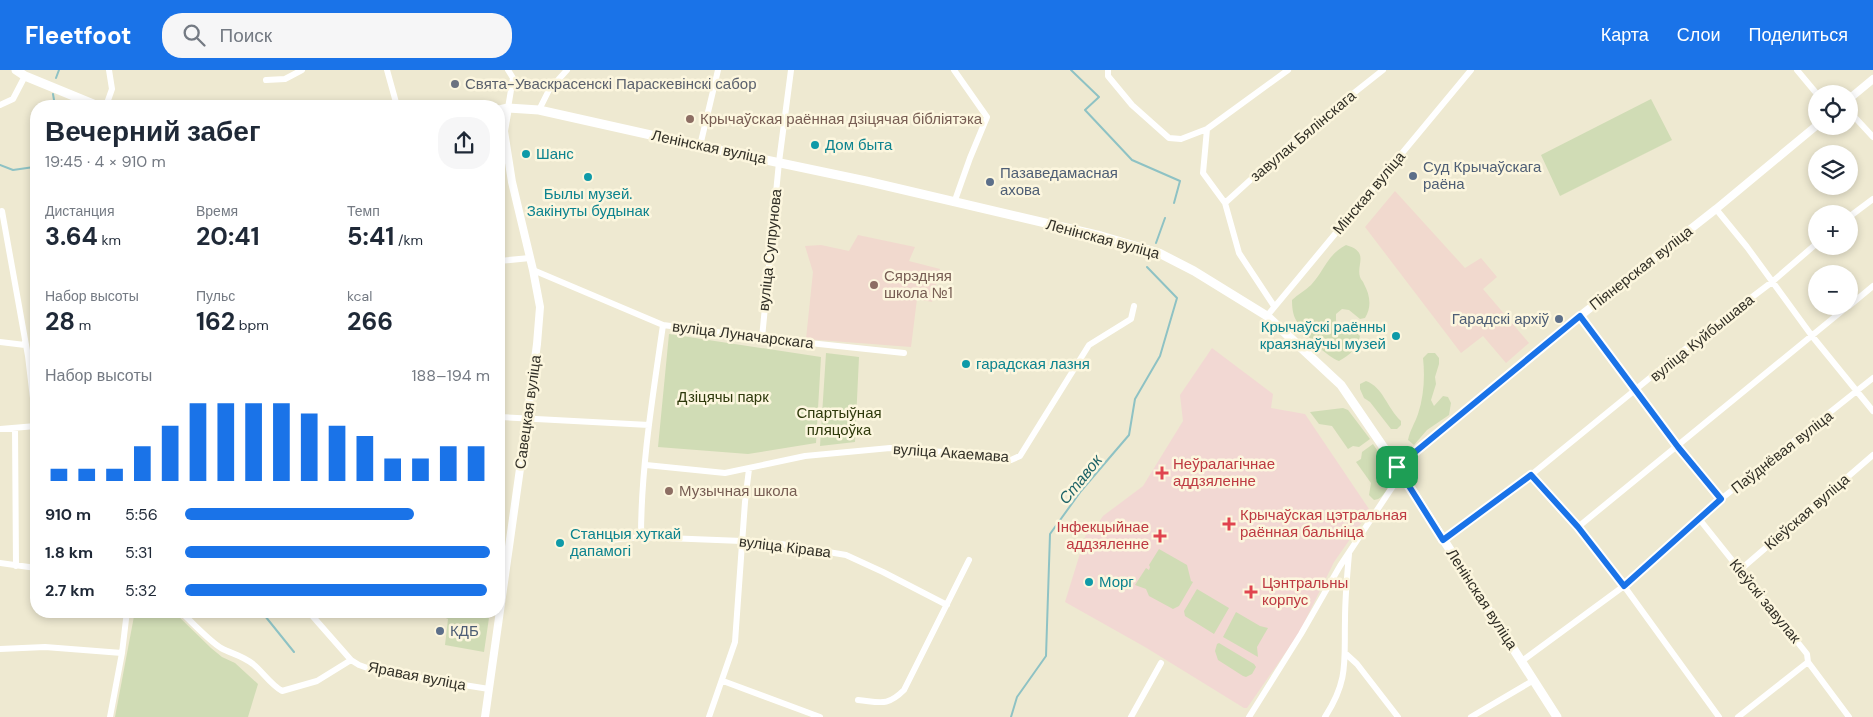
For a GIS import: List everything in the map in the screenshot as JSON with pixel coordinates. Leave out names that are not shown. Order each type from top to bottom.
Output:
[{"type":"main road","points":[[16,70],[84,100]]},
{"type":"main road","name":"Ленінская вуліца","points":[[505,109],[539,110],[866,181],[1101,236],[1159,253],[1194,271],[1267,316],[1341,385],[1397,467],[1557,717]]},
{"type":"street","points":[[108,100],[112,89],[109,70]]},
{"type":"street","points":[[266,80],[285,79],[302,70]]},
{"type":"street","points":[[387,70],[395,100]]},
{"type":"street","points":[[505,103],[513,78],[508,70]]},
{"type":"street","points":[[539,110],[549,90],[567,70]]},
{"type":"street","points":[[700,146],[718,70]]},
{"type":"street","name":"вуліца Супрунова","points":[[762,338],[779,162],[791,70]]},
{"type":"street","points":[[954,70],[987,117],[954,202]]},
{"type":"street","points":[[1108,70],[1108,76],[1132,105],[1169,138],[1181,139],[1207,129],[1288,70]]},
{"type":"street","name":"завулак Бялінскага","points":[[1225,202],[1292,142],[1383,70]]},
{"type":"street","name":"Мінская вуліца","points":[[1267,316],[1471,70]]},
{"type":"street","points":[[1797,70],[1810,85]]},
{"type":"street","points":[[0,105],[13,99],[26,76]]},
{"type":"street","points":[[1858,92],[1873,79]]},
{"type":"street","points":[[1858,121],[1873,137]]},
{"type":"street","points":[[1207,129],[1203,172],[1225,202],[1239,253],[1274,306]]},
{"type":"street","name":"Піянерская вуліца","points":[[1397,467],[1580,316],[1808,133]]},
{"type":"street","name":"Савецкая вуліца","points":[[505,137],[512,182],[540,307],[528,419],[505,578]]},
{"type":"street","points":[[1858,210],[1873,199]]},
{"type":"street","points":[[1716,208],[1812,336],[1873,411]]},
{"type":"street","points":[[2,211],[30,373]]},
{"type":"street","name":"вуліца Куйбышава","points":[[1443,540],[1531,475],[1706,332],[1772,282],[1808,251]]},
{"type":"street","points":[[505,260],[530,258]]},
{"type":"street","name":"вуліца Луначарскага","points":[[533,270],[663,325],[904,353]]},
{"type":"street","points":[[1858,298],[1873,286]]},
{"type":"street","name":"вуліца Акаемава","points":[[646,465],[725,473],[805,456],[890,448],[1011,460],[1020,456],[1089,345],[1131,319],[1134,306]]},
{"type":"street","points":[[1578,527],[1838,315]]},
{"type":"street","points":[[1580,316],[1678,447],[1721,499]]},
{"type":"street","points":[[641,537],[641,502],[649,425],[663,325]]},
{"type":"street","points":[[0,342],[25,345]]},
{"type":"street","name":"Паўднёвая вуліца","points":[[1522,661],[1624,586],[1700,520],[1721,499],[1858,392],[1873,378]]},
{"type":"street","points":[[505,417],[649,425]]},
{"type":"street","points":[[0,429],[30,426]]},
{"type":"street","points":[[15,428],[16,566]]},
{"type":"street","name":"Кіеўская вуліца","points":[[1740,570],[1873,455]]},
{"type":"street","points":[[1249,717],[1349,553],[1393,486],[1397,467]]},
{"type":"street","points":[[709,717],[735,642],[749,469]]},
{"type":"street","points":[[1531,475],[1578,527],[1624,586],[1719,717]]},
{"type":"street","name":"Кіеўскі завулак","points":[[1700,520],[1807,654],[1808,662],[1849,717]]},
{"type":"street","name":"вуліца Кірава","points":[[610,540],[641,537],[742,541],[781,544],[846,555],[947,605]]},
{"type":"street","points":[[1326,717],[1337,700],[1344,672],[1349,553]]},
{"type":"street","points":[[858,700],[886,703],[895,699],[904,690],[970,560]]},
{"type":"street","points":[[0,563],[30,567]]},
{"type":"street","points":[[110,717],[122,653],[126,618]]},
{"type":"street","points":[[188,618],[221,648],[246,660],[265,675],[274,686],[282,690],[317,681],[351,660]]},
{"type":"street","name":"Яравая вуліца","points":[[314,618],[351,660],[359,665],[376,670],[489,689]]},
{"type":"street","name":"Савецкая вуліца","points":[[485,717],[499,618]]},
{"type":"street","points":[[0,649],[44,647],[122,653]]},
{"type":"street","points":[[1345,653],[1357,664],[1398,717]]},
{"type":"street","points":[[1738,717],[1808,662]]},
{"type":"street","points":[[1131,717],[1161,663]]},
{"type":"street","points":[[1471,717],[1534,680]]},
{"type":"street","points":[[723,681],[820,717]]},
{"type":"shaded area","points":[[1395,191],[1465,268],[1481,258],[1497,277],[1483,289],[1529,343],[1506,363],[1483,336],[1461,353],[1365,227]]},
{"type":"shaded area","name":"Сярэдняя школа №1","points":[[858,235],[915,247],[909,261],[940,269],[932,302],[917,299],[911,347],[806,339],[813,272],[805,246],[821,245],[849,251]]},
{"type":"shaded area","name":"Крычаўская цэтральная раённая бальніца","points":[[1212,348],[1273,394],[1271,408],[1305,414],[1369,509],[1369,512],[1334,562],[1304,626],[1247,708],[1244,708],[1145,647],[1065,602],[1086,534],[1092,532],[1103,516],[1143,486],[1183,421],[1180,395]]},
{"type":"green space","points":[[1651,99],[1672,140],[1560,196],[1541,155]]},
{"type":"green space","points":[[1346,245],[1358,251],[1360,255],[1359,272],[1368,292],[1369,305],[1365,318],[1360,319],[1349,310],[1342,309],[1336,314],[1336,322],[1340,327],[1354,330],[1360,336],[1353,351],[1339,361],[1322,350],[1296,321],[1292,300],[1311,285],[1334,254]]},
{"type":"green space","name":"Дзіцячы парк","points":[[669,334],[821,357],[816,443],[748,454],[658,447]]},
{"type":"green space","name":"Спартыўная пляцоўка","points":[[826,353],[859,357],[855,442],[820,446]]},
{"type":"green space","points":[[1428,353],[1435,353],[1439,358],[1435,377],[1436,384],[1431,400],[1434,406],[1443,396],[1448,397],[1451,403],[1449,415],[1427,430],[1414,445],[1408,440],[1422,400],[1424,386],[1423,358]]},
{"type":"green space","points":[[1366,381],[1377,388],[1401,421],[1401,425],[1397,429],[1391,429],[1370,402],[1364,398],[1360,384]]},
{"type":"green space","points":[[1343,408],[1348,410],[1370,439],[1359,447],[1353,446],[1348,449],[1332,426],[1319,424],[1310,412]]},
{"type":"green space","points":[[1373,444],[1388,466],[1391,478],[1386,491],[1380,498],[1374,500],[1369,495],[1371,483],[1356,462],[1361,459],[1362,452]]},
{"type":"green space","points":[[1159,549],[1187,565],[1191,581],[1193,582],[1179,606],[1173,609],[1149,596],[1146,589],[1135,585],[1146,568],[1149,570],[1149,565]]},
{"type":"green space","points":[[1197,589],[1229,608],[1214,634],[1185,616],[1184,611]]},
{"type":"green space","points":[[1236,612],[1260,626],[1268,628],[1257,647],[1258,657],[1223,637]]},
{"type":"green space","points":[[134,618],[180,618],[211,648],[222,657],[235,663],[258,684],[248,717],[115,717]]},
{"type":"green space","points":[[446,618],[489,618],[484,652],[445,645],[448,619]]},
{"type":"green space","points":[[1219,643],[1254,664],[1256,667],[1252,674],[1246,677],[1243,676],[1218,660],[1215,651]]},
{"type":"waterway","points":[[56,78],[59,70]]},
{"type":"waterway","name":"Ставок","points":[[1071,70],[1099,97],[1085,110],[1132,160],[1180,181],[1174,203]]},
{"type":"waterway","points":[[53,94],[54,100]]},
{"type":"waterway","points":[[0,165],[13,170],[30,168]]},
{"type":"waterway","name":"Ставок","points":[[1156,243],[1165,218]]},
{"type":"waterway","name":"Ставок","points":[[1011,717],[1017,697],[1046,656],[1050,534],[1081,491],[1129,435],[1135,399],[1160,356],[1177,298],[1147,267]]},
{"type":"waterway","points":[[267,618],[294,652]]},
{"type":"place","name":"Свята-Уваскрасенскі Параскевінскі сабор","points":[[455,84]]},
{"type":"place","name":"Крычаўская раённая дзіцячая бібліятэка","points":[[690,119]]},
{"type":"place","name":"Дом быта","points":[[815,145]]},
{"type":"place","name":"Шанс","points":[[526,154]]},
{"type":"place","name":"Суд Крычаўскага раёна","points":[[1413,176]]},
{"type":"place","name":"Былы музей. Закінуты будынак","points":[[588,177]]},
{"type":"place","name":"Пазаведамасная ахова","points":[[990,182]]},
{"type":"place","name":"Сярэдняя школа №1","points":[[874,285]]},
{"type":"place","name":"Гарадскі архіў","points":[[1559,319]]},
{"type":"place","name":"Крычаўскі раённы краязнаўчы музей","points":[[1396,336]]},
{"type":"place","name":"гарадская лазня","points":[[966,364]]},
{"type":"place","name":"Неўралагічнае аддзяленне","points":[[1162,473]]},
{"type":"place","name":"Музычная школа","points":[[669,491]]},
{"type":"place","name":"Крычаўская цэтральная раённая бальніца","points":[[1229,524]]},
{"type":"place","name":"Інфекцыйнае аддзяленне","points":[[1160,536]]},
{"type":"place","name":"Станцыя хуткай дапамогі","points":[[560,543]]},
{"type":"place","name":"Морг","points":[[1089,582]]},
{"type":"place","name":"Цэнтральны корпус","points":[[1251,592]]},
{"type":"place","name":"КДБ","points":[[440,631]]},
{"type":"route","points":[[1580,316],[1678,447],[1721,499],[1700,520],[1624,586],[1578,527],[1531,475],[1443,540],[1397,467],[1580,316]]}]
